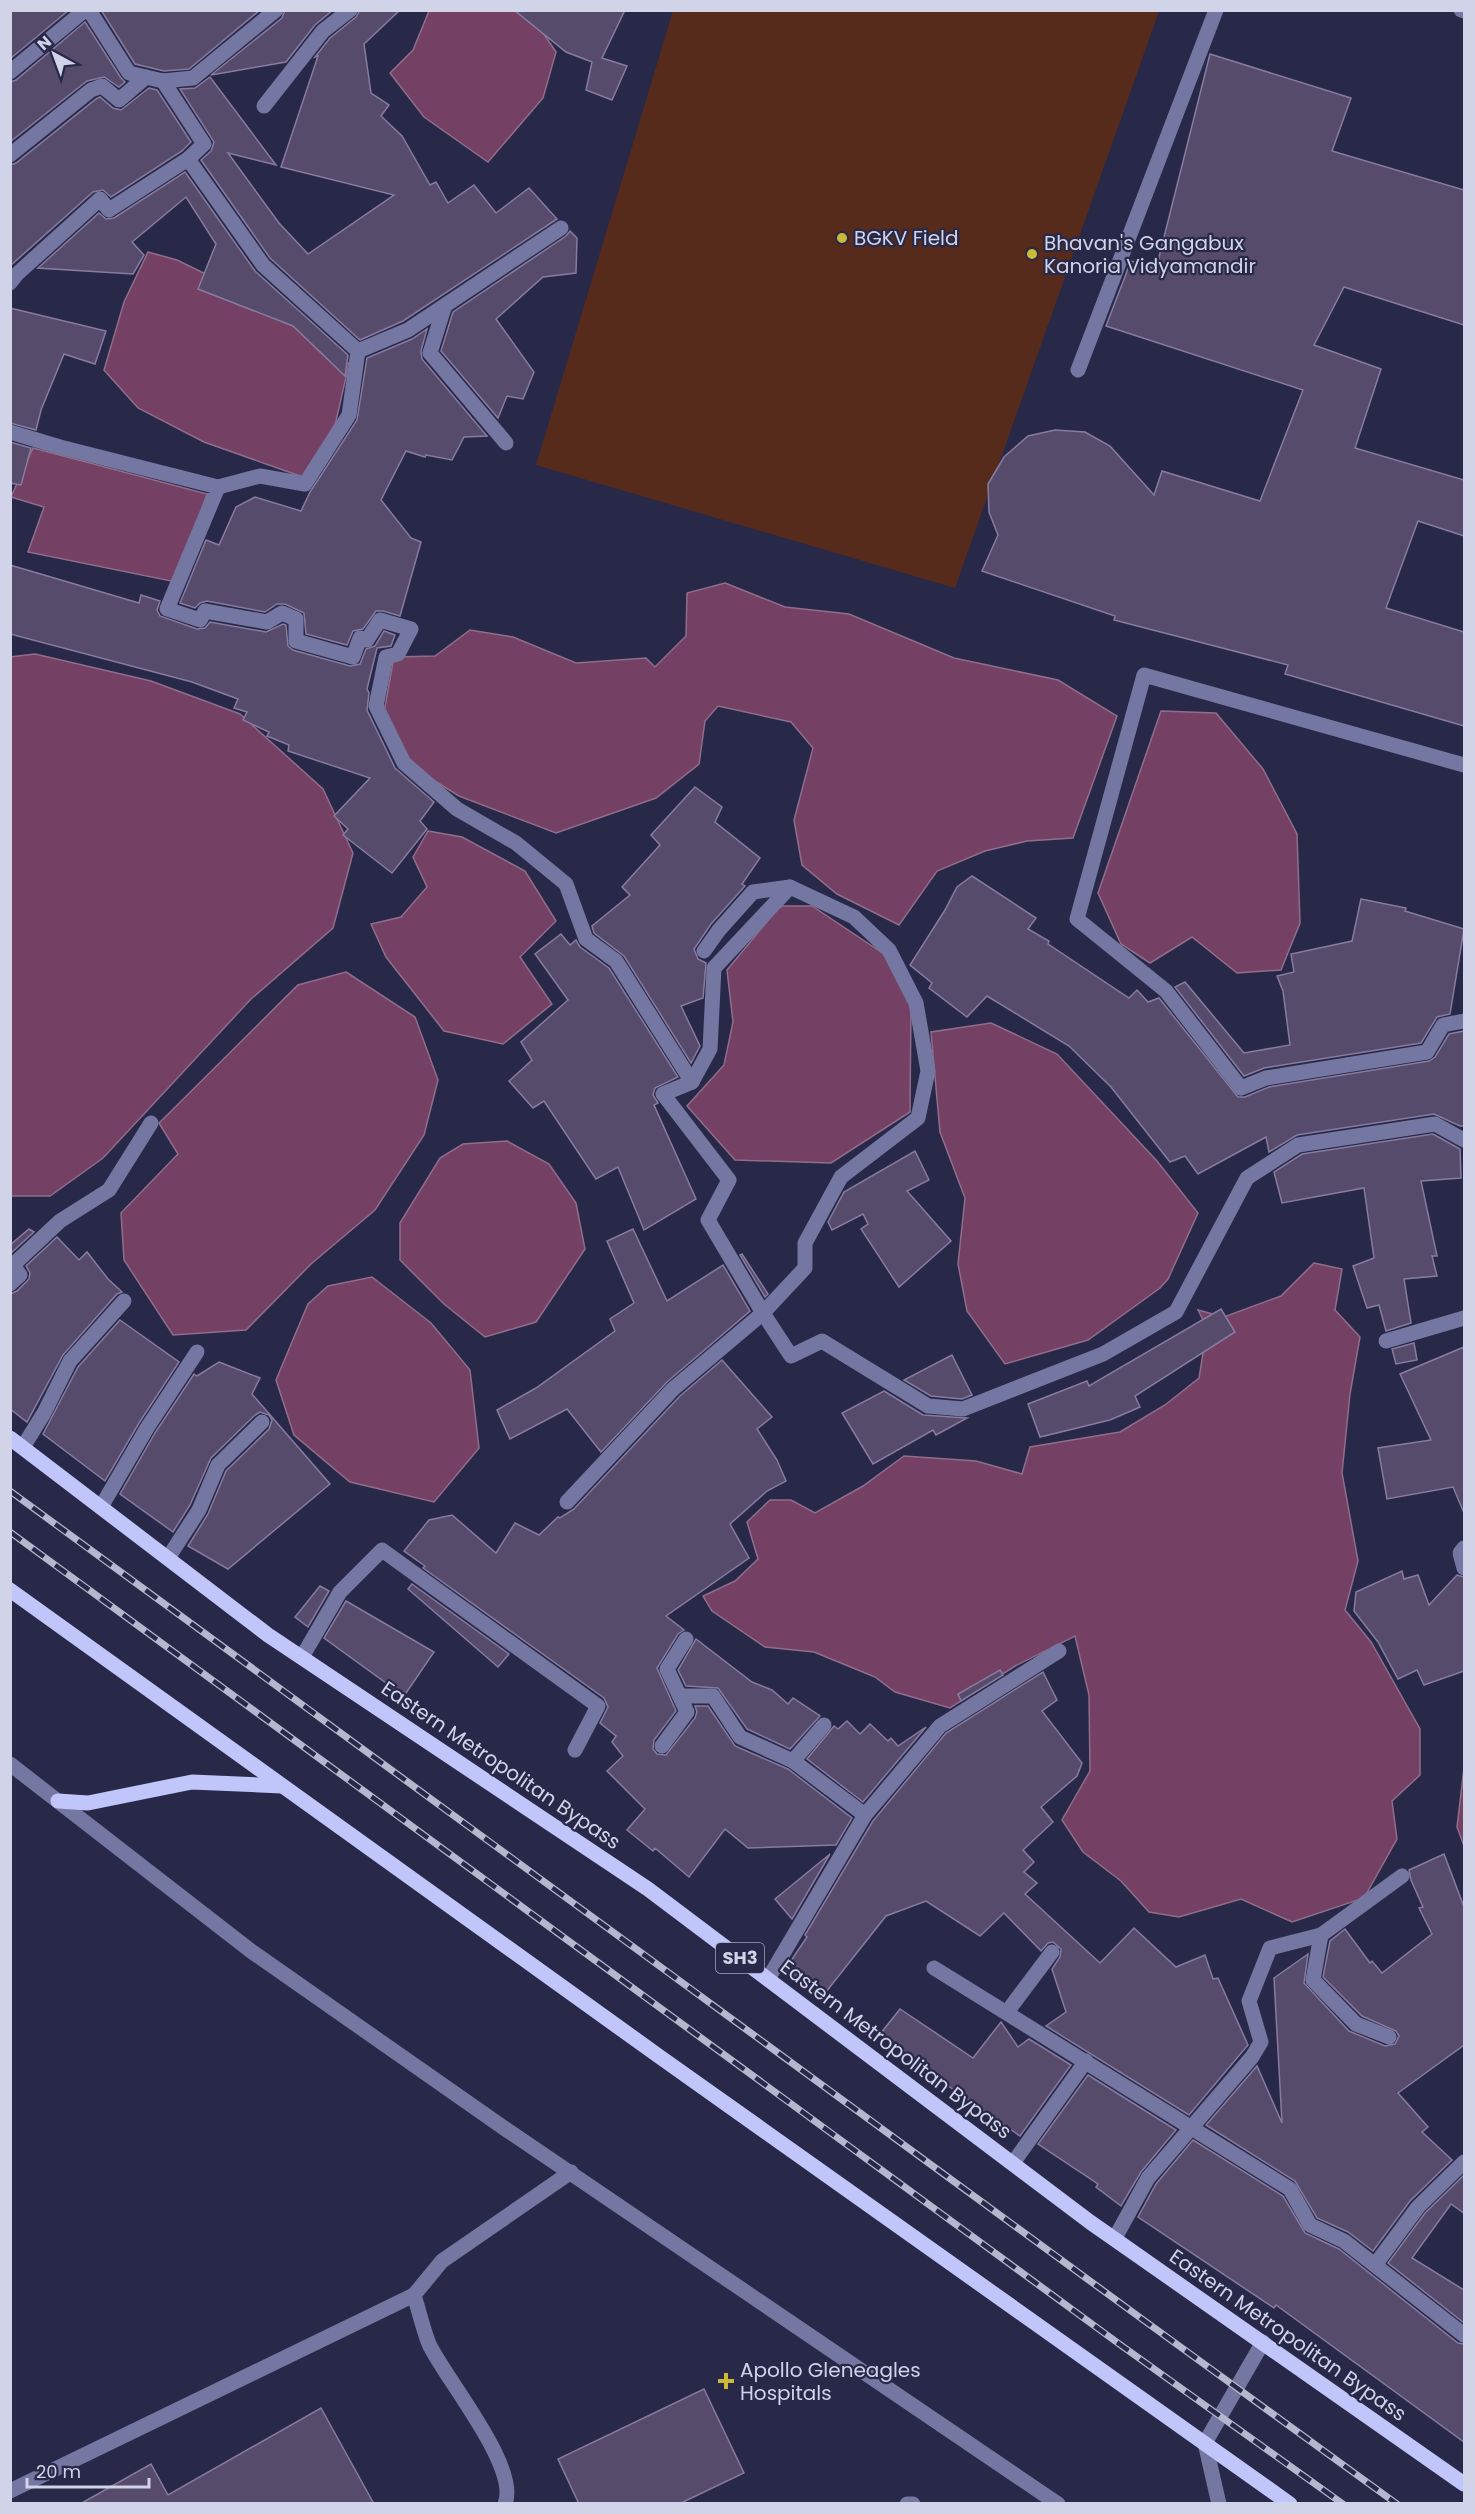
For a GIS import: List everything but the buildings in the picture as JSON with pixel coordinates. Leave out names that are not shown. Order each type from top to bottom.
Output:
[{"type":"main road","name":"Eastern Metropolitan Bypass","points":[[17,1443],[268,1635],[648,1889],[1114,2238],[1464,2484]]},
{"type":"main road","points":[[10,1590],[670,2064],[1290,2504]]},
{"type":"main road","points":[[58,1801],[88,1803],[192,1782],[282,1786]]},
{"type":"street","points":[[10,72],[85,10]]},
{"type":"street","points":[[89,10],[129,73],[163,81],[193,78],[276,10]]},
{"type":"street","points":[[264,105],[323,31],[350,10]]},
{"type":"street","points":[[1078,370],[1216,10]]},
{"type":"street","points":[[10,155],[92,90],[102,86],[119,100],[146,77]]},
{"type":"street","points":[[10,283],[16,274],[100,199],[109,210],[188,159],[204,144],[163,81]]},
{"type":"street","points":[[188,159],[263,265],[358,351]]},
{"type":"street","points":[[358,351],[408,330],[561,228]]},
{"type":"street","points":[[444,308],[430,353],[506,443]]},
{"type":"street","points":[[10,432],[219,487],[260,476],[305,484],[349,415],[358,351]]},
{"type":"street","points":[[219,487],[168,609],[200,620],[205,610],[267,622],[282,613],[296,619],[296,641],[353,657],[360,638],[367,640],[380,620],[411,629],[398,654],[386,657],[376,706],[398,754],[404,763],[458,809],[516,843],[566,884],[586,939],[616,961],[692,1082]]},
{"type":"street","points":[[1464,765],[1144,675],[1077,919],[1166,992],[1241,1088],[1266,1078],[1427,1052],[1443,1025],[1464,1021]]},
{"type":"street","points":[[790,886],[714,968],[710,1050],[692,1082],[663,1094],[729,1180],[708,1220],[791,1356],[822,1341],[928,1406],[963,1409],[1103,1354],[1176,1312],[1246,1178],[1298,1145],[1435,1124],[1464,1140]]},
{"type":"street","points":[[567,1502],[673,1389],[763,1313],[805,1268],[806,1243],[841,1177],[918,1118],[928,1071],[916,1003],[889,950],[854,917],[790,886],[753,892],[719,930],[704,951]]},
{"type":"street","points":[[10,1284],[20,1275],[13,1265],[60,1221],[109,1190],[151,1124]]},
{"type":"street","points":[[17,1443],[44,1413],[70,1361],[124,1301]]},
{"type":"street","points":[[1386,1341],[1464,1318]]},
{"type":"street","points":[[101,1506],[147,1428],[197,1352]]},
{"type":"street","points":[[168,1558],[200,1510],[218,1465],[262,1422]]},
{"type":"street","points":[[1464,1548],[1460,1553],[1464,1568]]},
{"type":"street","points":[[302,1657],[340,1592],[382,1550],[598,1706],[575,1750]]},
{"type":"street","points":[[662,1746],[687,1712],[667,1669],[686,1639]]},
{"type":"street","points":[[768,1979],[865,1815],[940,1726],[1059,1651]]},
{"type":"street","points":[[680,1696],[713,1696],[740,1737],[794,1761],[865,1815]]},
{"type":"street","points":[[794,1761],[824,1725]]},
{"type":"street","points":[[10,1764],[251,1951],[504,2128],[1058,2504]]},
{"type":"street","points":[[1114,2238],[1148,2178],[1192,2129],[1262,2042],[1249,2001],[1270,1948],[1321,1935],[1402,1876]]},
{"type":"street","points":[[1321,1935],[1313,1980],[1356,2024],[1389,2037]]},
{"type":"street","points":[[1006,2012],[1052,1952]]},
{"type":"street","points":[[934,1968],[1290,2189],[1310,2225],[1344,2241],[1464,2335]]},
{"type":"street","points":[[1012,2163],[1086,2061]]},
{"type":"street","points":[[1375,2265],[1418,2207],[1464,2162]]},
{"type":"street","points":[[10,2491],[414,2295],[442,2261],[572,2172]]},
{"type":"street","points":[[414,2295],[429,2344],[501,2463],[508,2495],[505,2504]]},
{"type":"street","points":[[1219,2504],[1204,2443],[1263,2342]]},
{"type":"street","points":[[907,2504],[913,2504]]},
{"type":"shaded area","points":[[429,11],[528,11],[556,52],[543,98],[488,162],[424,117],[390,73],[413,50]]},
{"type":"shaded area","name":"BGKV Field","points":[[673,11],[1159,11],[955,588],[536,465]]},
{"type":"shaded area","points":[[148,252],[177,260],[304,322],[349,364],[331,443],[303,477],[204,442],[138,408],[104,370],[124,302]]},
{"type":"shaded area","points":[[33,448],[207,494],[176,582],[28,552],[44,507],[11,497]]},
{"type":"shaded area","points":[[725,583],[785,607],[849,614],[954,658],[1058,680],[1117,716],[1073,838],[1027,841],[985,851],[937,871],[899,925],[837,894],[802,865],[794,820],[813,748],[791,722],[718,706],[705,721],[699,764],[656,798],[556,833],[459,796],[406,763],[384,712],[394,657],[435,656],[470,630],[513,637],[576,663],[646,658],[655,667],[686,636],[687,593]]},
{"type":"shaded area","points":[[35,654],[151,681],[240,714],[323,789],[353,853],[333,928],[251,999],[103,1158],[50,1196],[11,1196],[10,657]]},
{"type":"shaded area","points":[[1161,711],[1216,713],[1263,769],[1297,834],[1300,923],[1281,970],[1237,973],[1192,937],[1150,963],[1121,944],[1098,893]]},
{"type":"shaded area","points":[[428,831],[462,837],[525,871],[556,921],[520,957],[552,1004],[503,1044],[444,1031],[386,957],[371,924],[401,917],[427,887],[413,857]]},
{"type":"shaded area","points":[[780,906],[812,906],[884,954],[911,1005],[910,1112],[831,1163],[735,1160],[687,1106],[724,1065],[733,1022],[727,970]]},
{"type":"shaded area","points":[[346,972],[415,1017],[438,1080],[424,1135],[375,1210],[311,1264],[246,1330],[173,1335],[124,1260],[121,1213],[178,1154],[159,1123],[298,985]]},
{"type":"shaded area","points":[[991,1023],[1057,1054],[1157,1161],[1198,1213],[1168,1279],[1160,1288],[1088,1340],[1005,1364],[967,1311],[958,1264],[965,1198],[940,1132],[931,1032]]},
{"type":"shaded area","points":[[507,1141],[549,1164],[576,1203],[585,1249],[536,1322],[485,1337],[444,1304],[400,1260],[400,1223],[440,1158],[463,1144]]},
{"type":"shaded area","points":[[1314,1263],[1342,1269],[1335,1310],[1360,1337],[1350,1394],[1342,1473],[1358,1561],[1345,1610],[1371,1642],[1420,1729],[1420,1775],[1392,1801],[1397,1839],[1364,1898],[1292,1922],[1241,1899],[1179,1917],[1149,1912],[1121,1881],[1083,1852],[1062,1820],[1090,1771],[1089,1695],[1075,1636],[1015,1666],[950,1708],[895,1692],[875,1677],[814,1652],[765,1647],[712,1611],[703,1596],[735,1581],[758,1559],[747,1522],[770,1500],[791,1500],[815,1513],[863,1486],[904,1456],[976,1461],[1022,1474],[1030,1447],[1120,1432],[1165,1405],[1199,1378],[1207,1328],[1198,1310],[1224,1317],[1281,1296]]},
{"type":"shaded area","points":[[372,1277],[431,1323],[470,1370],[479,1448],[434,1502],[350,1482],[294,1435],[276,1380],[308,1304],[328,1286]]},
{"type":"shaded area","points":[[1464,1768],[1464,1846],[1457,1827]]},
{"type":"railway","points":[[10,1491],[1397,2504]]},
{"type":"railway","points":[[10,1532],[1122,2346],[1343,2504]]},
{"type":"place","name":"BGKV Field","points":[[842,238]]},
{"type":"place","name":"Bhavan's Gangabux Kanoria Vidyamandir","points":[[1032,254]]},
{"type":"place","name":"Apollo Gleneagles Hospitals","points":[[726,2381]]}]
